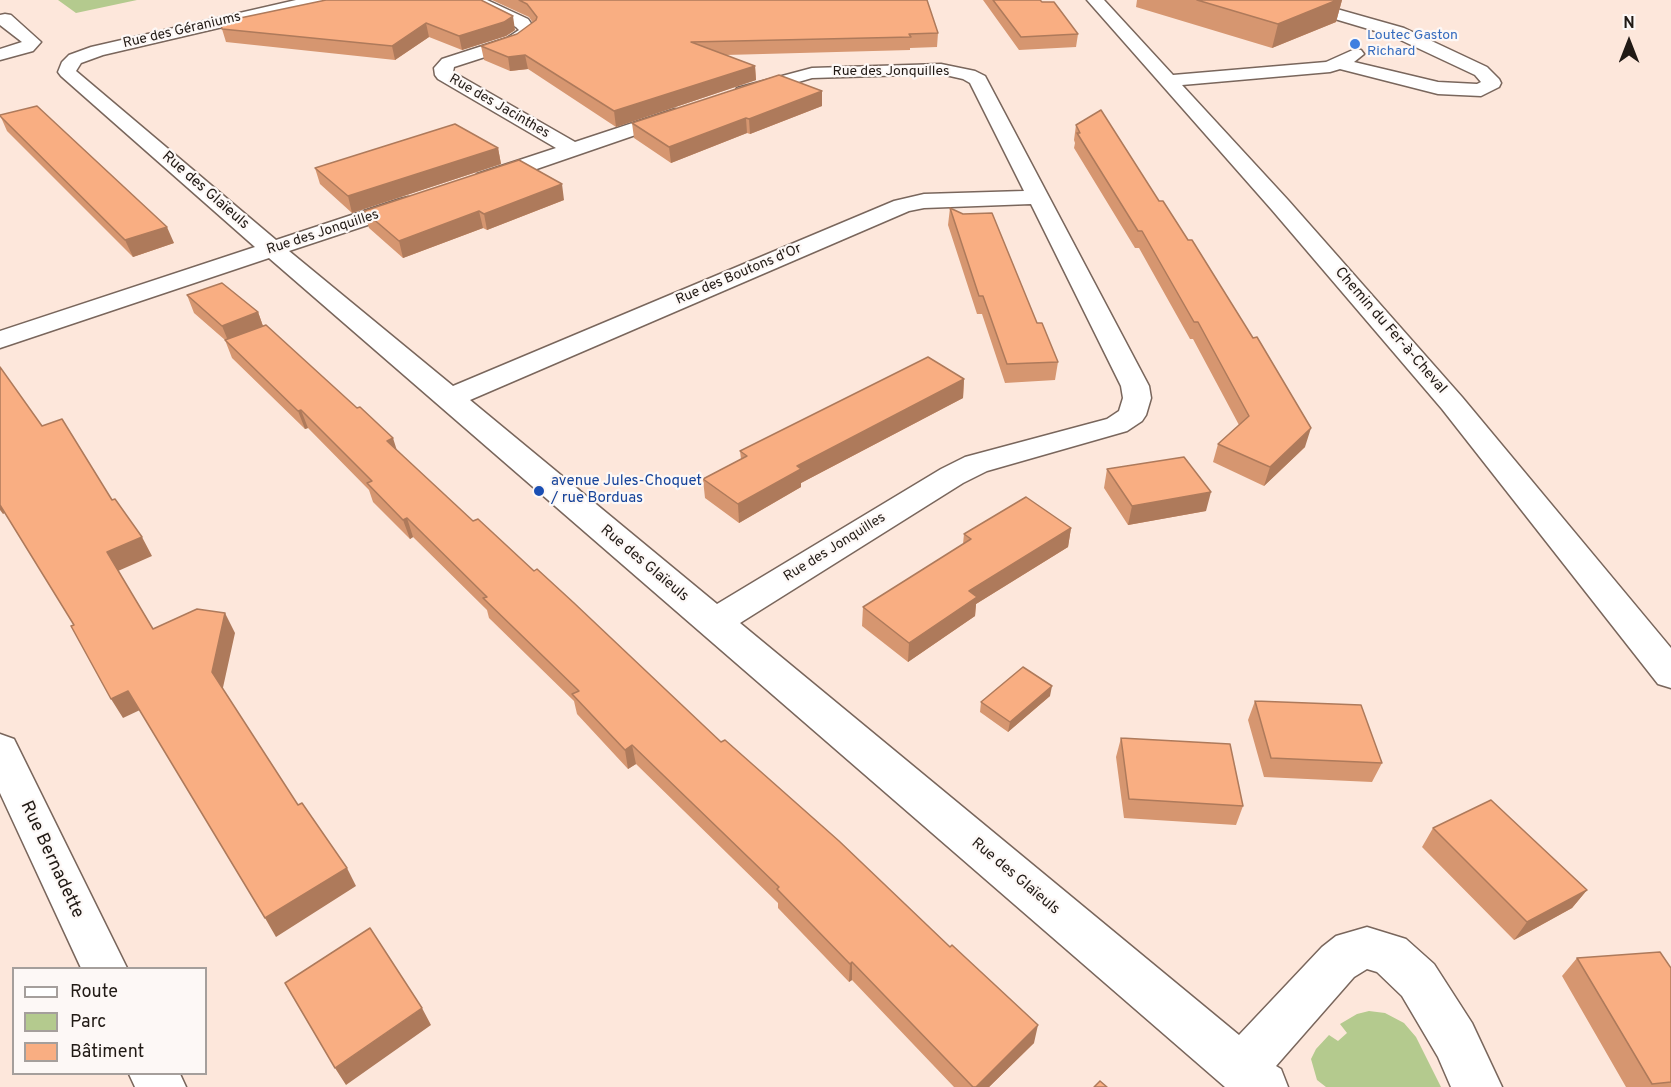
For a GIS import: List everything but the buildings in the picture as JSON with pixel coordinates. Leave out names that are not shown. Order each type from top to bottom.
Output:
[{"type":"street","name":"Rue des Géraniums","points":[[0,55],[65,57],[317,0]]},
{"type":"street","name":"Rue des Jacinthes","points":[[474,0],[522,23],[528,32],[513,42],[448,63],[442,70],[444,75],[573,149]]},
{"type":"street","name":"Chemin du Fer-à-Cheval","points":[[1095,0],[1452,403],[1671,674]]},
{"type":"street","points":[[1287,0],[1375,24],[1406,43],[1481,71],[1492,83],[1481,90],[1438,88],[1337,63]]},
{"type":"street","points":[[0,20],[4,19],[32,42],[27,47],[0,55]]},
{"type":"street","points":[[1169,81],[1315,69],[1330,67],[1356,54],[1372,54]]},
{"type":"street","name":"Rue des Glaïeuls","points":[[65,57],[67,70],[73,78],[1252,1078],[1338,962],[1352,951],[1367,948],[1390,954],[1418,980],[1455,1040],[1477,1087]]},
{"type":"street","name":"Rue des Jonquilles","points":[[462,186],[789,78],[812,73],[941,69],[969,75],[981,84],[1135,386],[1137,398],[1132,415],[1117,425],[964,469],[714,623]]},
{"type":"street","name":"Rue des Jonquilles","points":[[0,340],[428,198]]},
{"type":"street","name":"Rue des Boutons d'Or","points":[[450,398],[902,206],[924,201],[1038,198]]},
{"type":"street","name":"Rue Bernadette","points":[[0,750],[103,967]]},
{"type":"green space","points":[[58,0],[137,0],[76,13]]},
{"type":"green space","points":[[1369,1011],[1385,1013],[1404,1023],[1416,1037],[1441,1087],[1326,1087],[1317,1080],[1311,1059],[1316,1049],[1329,1035],[1338,1041],[1347,1033],[1340,1024],[1357,1014]]},
{"type":"place","name":"Loutec Gaston Richard","points":[[1355,44]]},
{"type":"place","name":"avenue Jules-Choquet / rue Borduas","points":[[539,491]]}]
